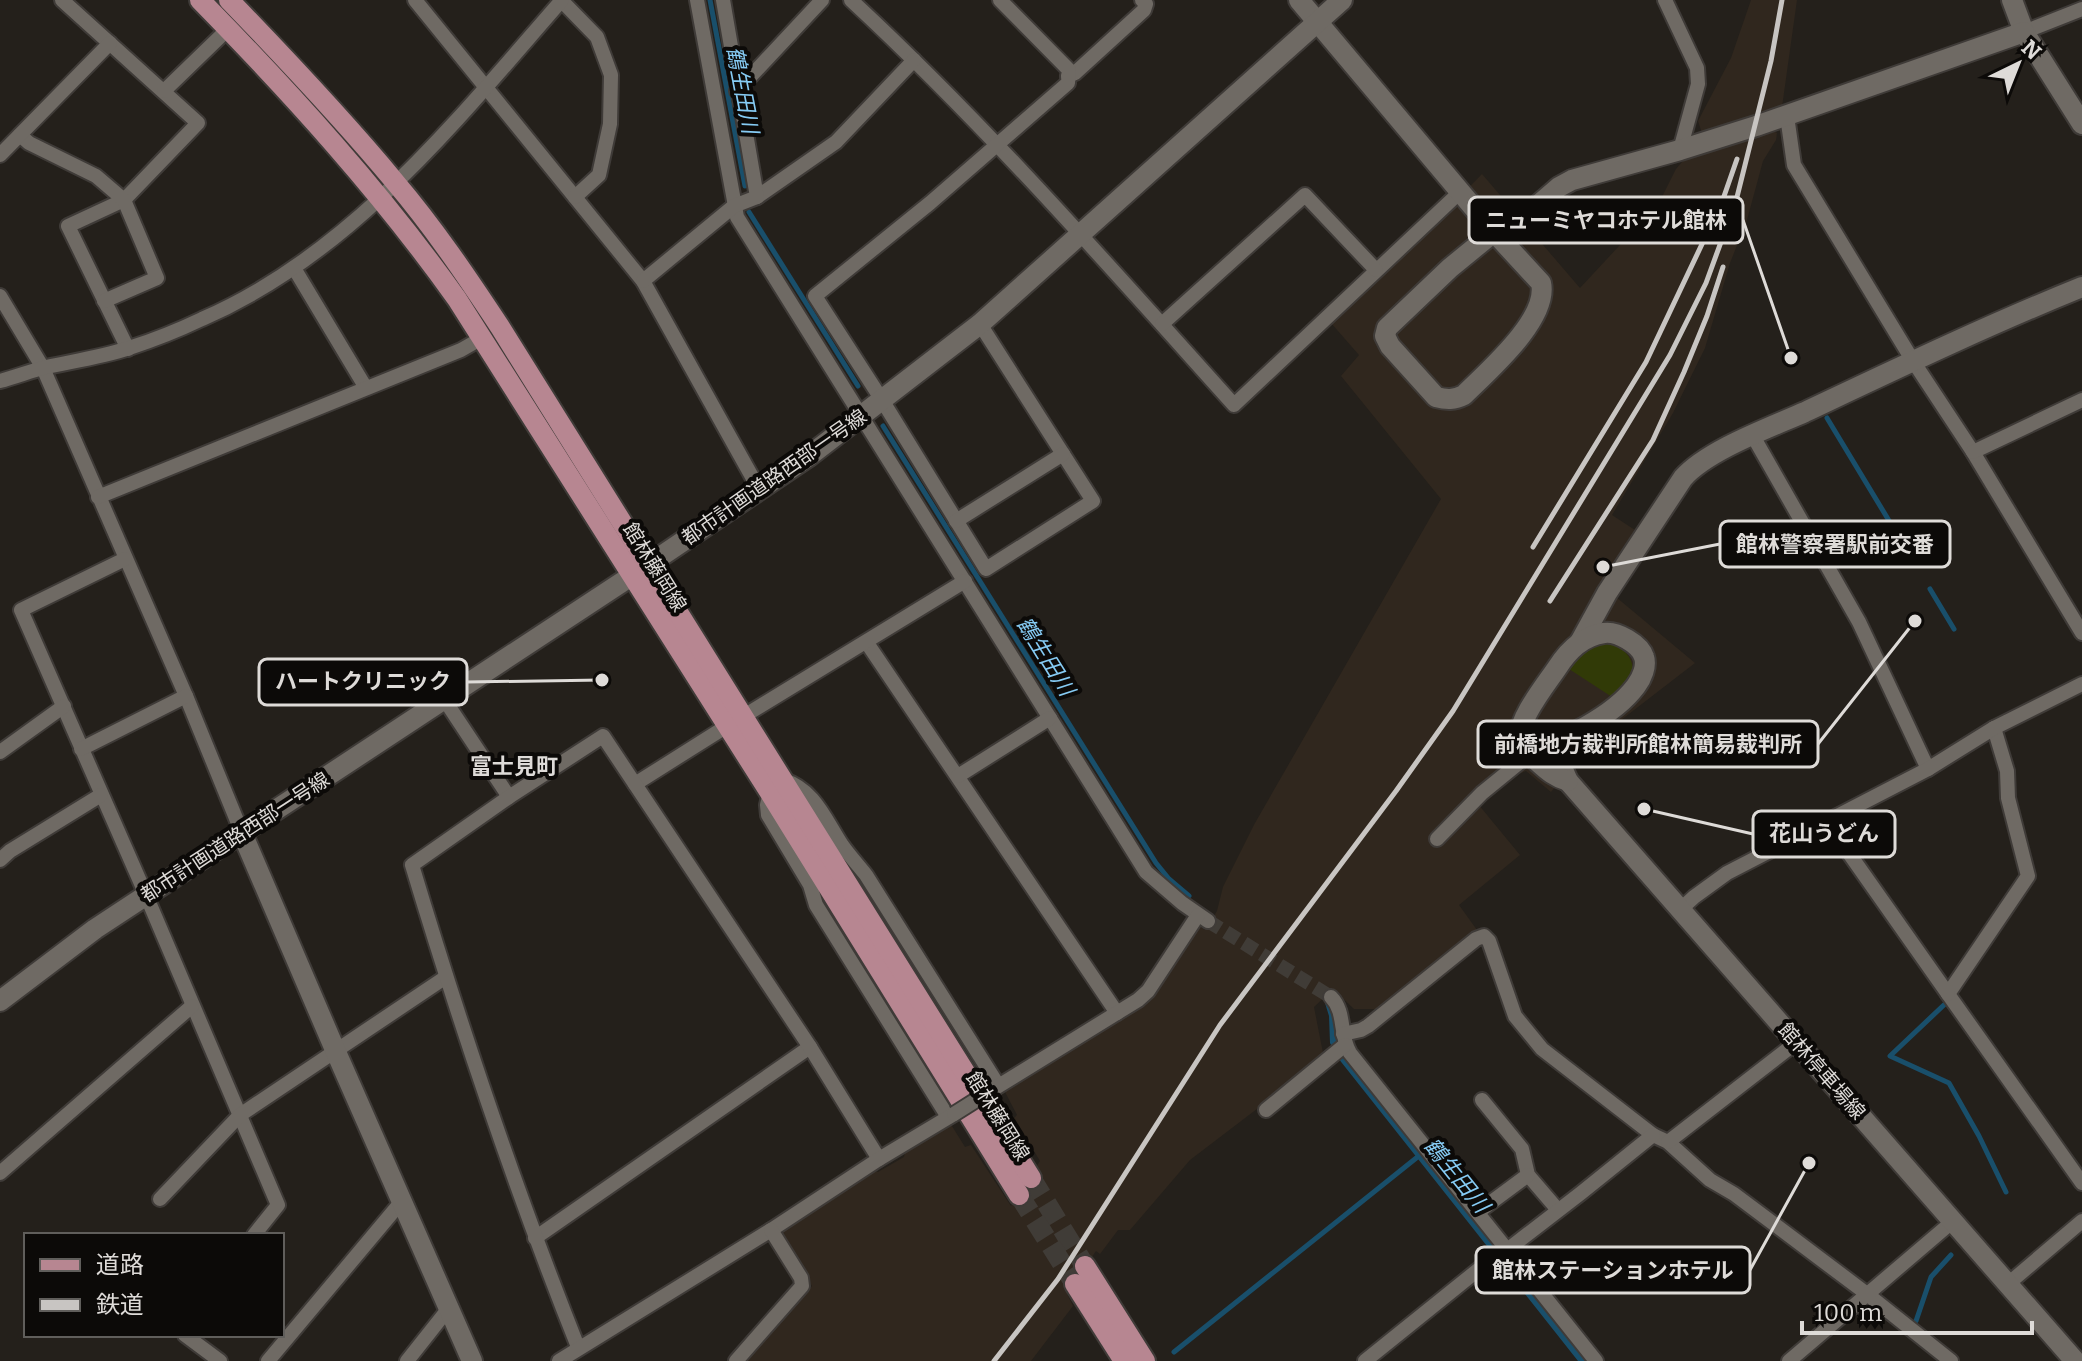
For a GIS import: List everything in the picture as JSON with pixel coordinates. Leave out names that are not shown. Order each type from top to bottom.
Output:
[{"type":"main road","name":"館林藤岡線","points":[[200,0],[349,161],[423,251],[640,570],[1025,1187]]},
{"type":"main road","name":"館林藤岡線","points":[[229,0],[329,106],[440,238],[500,327],[640,570]]},
{"type":"main road","points":[[1124,1361],[1080,1275],[1145,1361]]},
{"type":"street","points":[[62,0],[198,123],[124,200],[68,226],[128,349]]},
{"type":"street","points":[[415,0],[643,281],[760,491]]},
{"type":"street","points":[[0,381],[128,349],[204,319],[294,268],[350,225],[396,183],[562,0],[597,37],[611,75],[610,124],[599,175],[575,197]]},
{"type":"street","points":[[559,1361],[1117,1013],[1148,991],[1203,918],[1146,872],[737,217],[697,0]]},
{"type":"street","points":[[723,0],[757,197]]},
{"type":"street","points":[[737,91],[822,0]]},
{"type":"street","points":[[851,0],[914,60],[1080,234],[1234,405],[1460,192]]},
{"type":"street","points":[[980,324],[1093,501],[986,569],[815,296],[930,203],[1068,83],[1069,70],[1000,0]]},
{"type":"street","points":[[1068,76],[1144,10],[1146,4],[1142,0]]},
{"type":"street","points":[[1299,0],[1460,192],[1497,235],[1541,283],[1541,301],[1515,344],[1464,395],[1445,400],[1436,397],[1390,346],[1385,336],[1387,328],[1450,268],[1497,235],[1559,187],[1572,180],[1787,116],[2082,9]]},
{"type":"street","name":"都市計画道路西部一号線","points":[[0,1001],[60,954],[146,895],[760,491],[861,417],[980,324],[1342,0]]},
{"type":"street","points":[[1665,0],[1697,68],[1698,84],[1680,150]]},
{"type":"street","points":[[2012,0],[2024,32],[2082,124]]},
{"type":"street","points":[[164,91],[228,29]]},
{"type":"street","points":[[0,155],[110,43]]},
{"type":"street","points":[[643,281],[734,206],[757,197],[836,142],[914,60]]},
{"type":"street","points":[[1787,116],[1794,165],[2082,633]]},
{"type":"street","points":[[20,135],[29,143],[96,176],[124,200],[157,278],[104,301]]},
{"type":"street","points":[[1162,324],[1305,195],[1376,270]]},
{"type":"street","points":[[294,268],[366,388]]},
{"type":"street","points":[[1580,642],[1607,593],[1692,468],[1913,361],[2082,287]]},
{"type":"street","points":[[0,296],[43,368],[472,1361]]},
{"type":"street","points":[[98,497],[461,350],[482,338]]},
{"type":"street","points":[[1973,452],[2082,400]]},
{"type":"street","points":[[1753,436],[1859,622],[1928,769]]},
{"type":"street","points":[[956,521],[1063,454]]},
{"type":"street","points":[[125,559],[21,610],[278,1205],[256,1233]]},
{"type":"street","points":[[635,784],[965,581]]},
{"type":"street","points":[[1614,633],[1610,606],[1617,581]]},
{"type":"street","points":[[1437,839],[1482,793],[1528,753],[1576,732],[1605,714],[1635,688],[1642,674],[1642,653],[1614,633],[1580,642],[1571,649],[1521,728],[1521,741],[1528,753]]},
{"type":"street","points":[[867,643],[1117,1013]]},
{"type":"street","points":[[1681,909],[1727,873],[1928,769],[1994,728],[2082,684]]},
{"type":"street","points":[[81,749],[186,696]]},
{"type":"street","points":[[444,699],[509,797]]},
{"type":"street","points":[[0,752],[64,706]]},
{"type":"street","points":[[958,776],[1050,718]]},
{"type":"street","points":[[1948,994],[2028,876],[2008,798],[2007,771],[1994,728]]},
{"type":"street","points":[[1568,781],[1560,764],[1560,752],[1576,732]]},
{"type":"street","points":[[578,1347],[535,1238],[446,977],[412,865],[603,736],[810,1047],[879,1159]]},
{"type":"street","name":"館林停車場線","points":[[1528,753],[1556,778],[1568,781],[2075,1361]]},
{"type":"street","points":[[951,1116],[816,905],[810,885],[768,815],[767,805],[776,786],[802,788],[812,798],[844,849],[866,875],[995,1088]]},
{"type":"street","points":[[0,860],[101,795]]},
{"type":"street","points":[[1827,822],[2082,1183]]},
{"type":"street","points":[[1266,1110],[1341,1045],[1476,939],[1484,936],[1489,941],[1515,1016],[1542,1049],[1653,1135],[1668,1142],[1710,1180],[1734,1194],[1951,1361]]},
{"type":"street","points":[[160,1199],[240,1115],[446,977]]},
{"type":"street","points":[[1331,997],[1339,1006],[1341,1045],[1478,1212],[1502,1252],[1596,1361]]},
{"type":"street","points":[[0,1173],[192,1006]]},
{"type":"street","points":[[1668,1142],[1797,1042]]},
{"type":"street","points":[[535,1238],[810,1047]]},
{"type":"street","points":[[1482,1100],[1522,1149],[1528,1175],[1558,1210]]},
{"type":"street","points":[[1365,1361],[1653,1135]]},
{"type":"street","points":[[1478,1212],[1528,1175]]},
{"type":"street","points":[[268,1361],[402,1201]]},
{"type":"street","points":[[2008,1284],[2082,1221]]},
{"type":"street","points":[[1789,1361],[1952,1222]]},
{"type":"street","points":[[736,1361],[802,1286],[801,1278],[771,1230]]},
{"type":"street","points":[[407,1361],[449,1308]]},
{"type":"street","points":[[188,1337],[220,1361]]},
{"type":"shaded area","points":[[1751,0],[1797,0],[1782,107],[1702,133],[1698,121],[1731,58]]},
{"type":"shaded area","points":[[1773,131],[1777,133],[1776,140],[1763,161],[1705,348],[1673,413],[1612,515],[1638,532],[1604,587],[1695,663],[1577,754],[1572,767],[1551,792],[1526,771],[1503,781],[1478,804],[1520,855],[1459,905],[1477,930],[1383,1009],[1354,1009],[1333,989],[1314,1007],[1323,1053],[1270,1099],[1190,1160],[1130,1230],[1118,1230],[1100,1254],[1096,1251],[1067,1294],[1073,1306],[1031,1361],[743,1361],[812,1286],[782,1235],[783,1227],[873,1170],[878,1172],[904,1157],[906,1149],[950,1123],[965,1147],[971,1145],[1011,1206],[1040,1161],[1014,1118],[1017,1115],[1004,1090],[1144,1002],[1197,925],[1205,930],[1217,911],[1223,887],[1255,823],[1441,499],[1341,376],[1359,355],[1331,323],[1482,174],[1580,288],[1659,203],[1676,169],[1687,156]]},
{"type":"green space","points":[[1608,640],[1626,653],[1632,667],[1628,682],[1612,697],[1569,669],[1585,648]]},
{"type":"water","points":[[1328,999],[1336,1019],[1337,1042],[1346,1055],[1589,1361],[1578,1361],[1338,1058],[1330,1043],[1325,1003]]},
{"type":"waterway","name":"鶴生田川","points":[[710,0],[745,186]]},
{"type":"waterway","name":"鶴生田川","points":[[749,212],[858,386]]},
{"type":"waterway","points":[[1827,418],[1891,524]]},
{"type":"waterway","name":"鶴生田川","points":[[883,426],[1156,863],[1189,896]]},
{"type":"waterway","points":[[1930,589],[1954,629]]},
{"type":"waterway","points":[[1946,1003],[1890,1056],[1949,1083],[2006,1192]]},
{"type":"waterway","points":[[1174,1352],[1420,1155]]},
{"type":"waterway","points":[[1916,1321],[1931,1277],[1951,1255]]},
{"type":"tunnel","points":[[1208,921],[1331,997]]},
{"type":"tunnel","points":[[1031,1178],[1085,1266]]},
{"type":"tunnel","points":[[1019,1195],[1075,1284]]},
{"type":"railway","points":[[994,1361],[1058,1279],[1220,1025],[1453,711],[1670,355],[1706,283],[1736,201],[1771,61],[1782,0]]},
{"type":"railway","points":[[1533,547],[1646,362],[1722,202],[1737,159]]},
{"type":"railway","points":[[1550,601],[1653,440],[1707,316],[1723,267]]},
{"type":"place","name":"ニューミヤコホテル館林","points":[[1791,358]]},
{"type":"place","name":"館林警察署駅前交番","points":[[1603,567]]},
{"type":"place","name":"前橋地方裁判所館林簡易裁判所","points":[[1915,621]]},
{"type":"place","name":"ハートクリニック","points":[[602,680]]},
{"type":"place","name":"花山うどん","points":[[1644,809]]},
{"type":"place","name":"館林ステーションホテル","points":[[1809,1163]]},
{"type":"district","name":"富士見町","points":[[514,766]]}]
